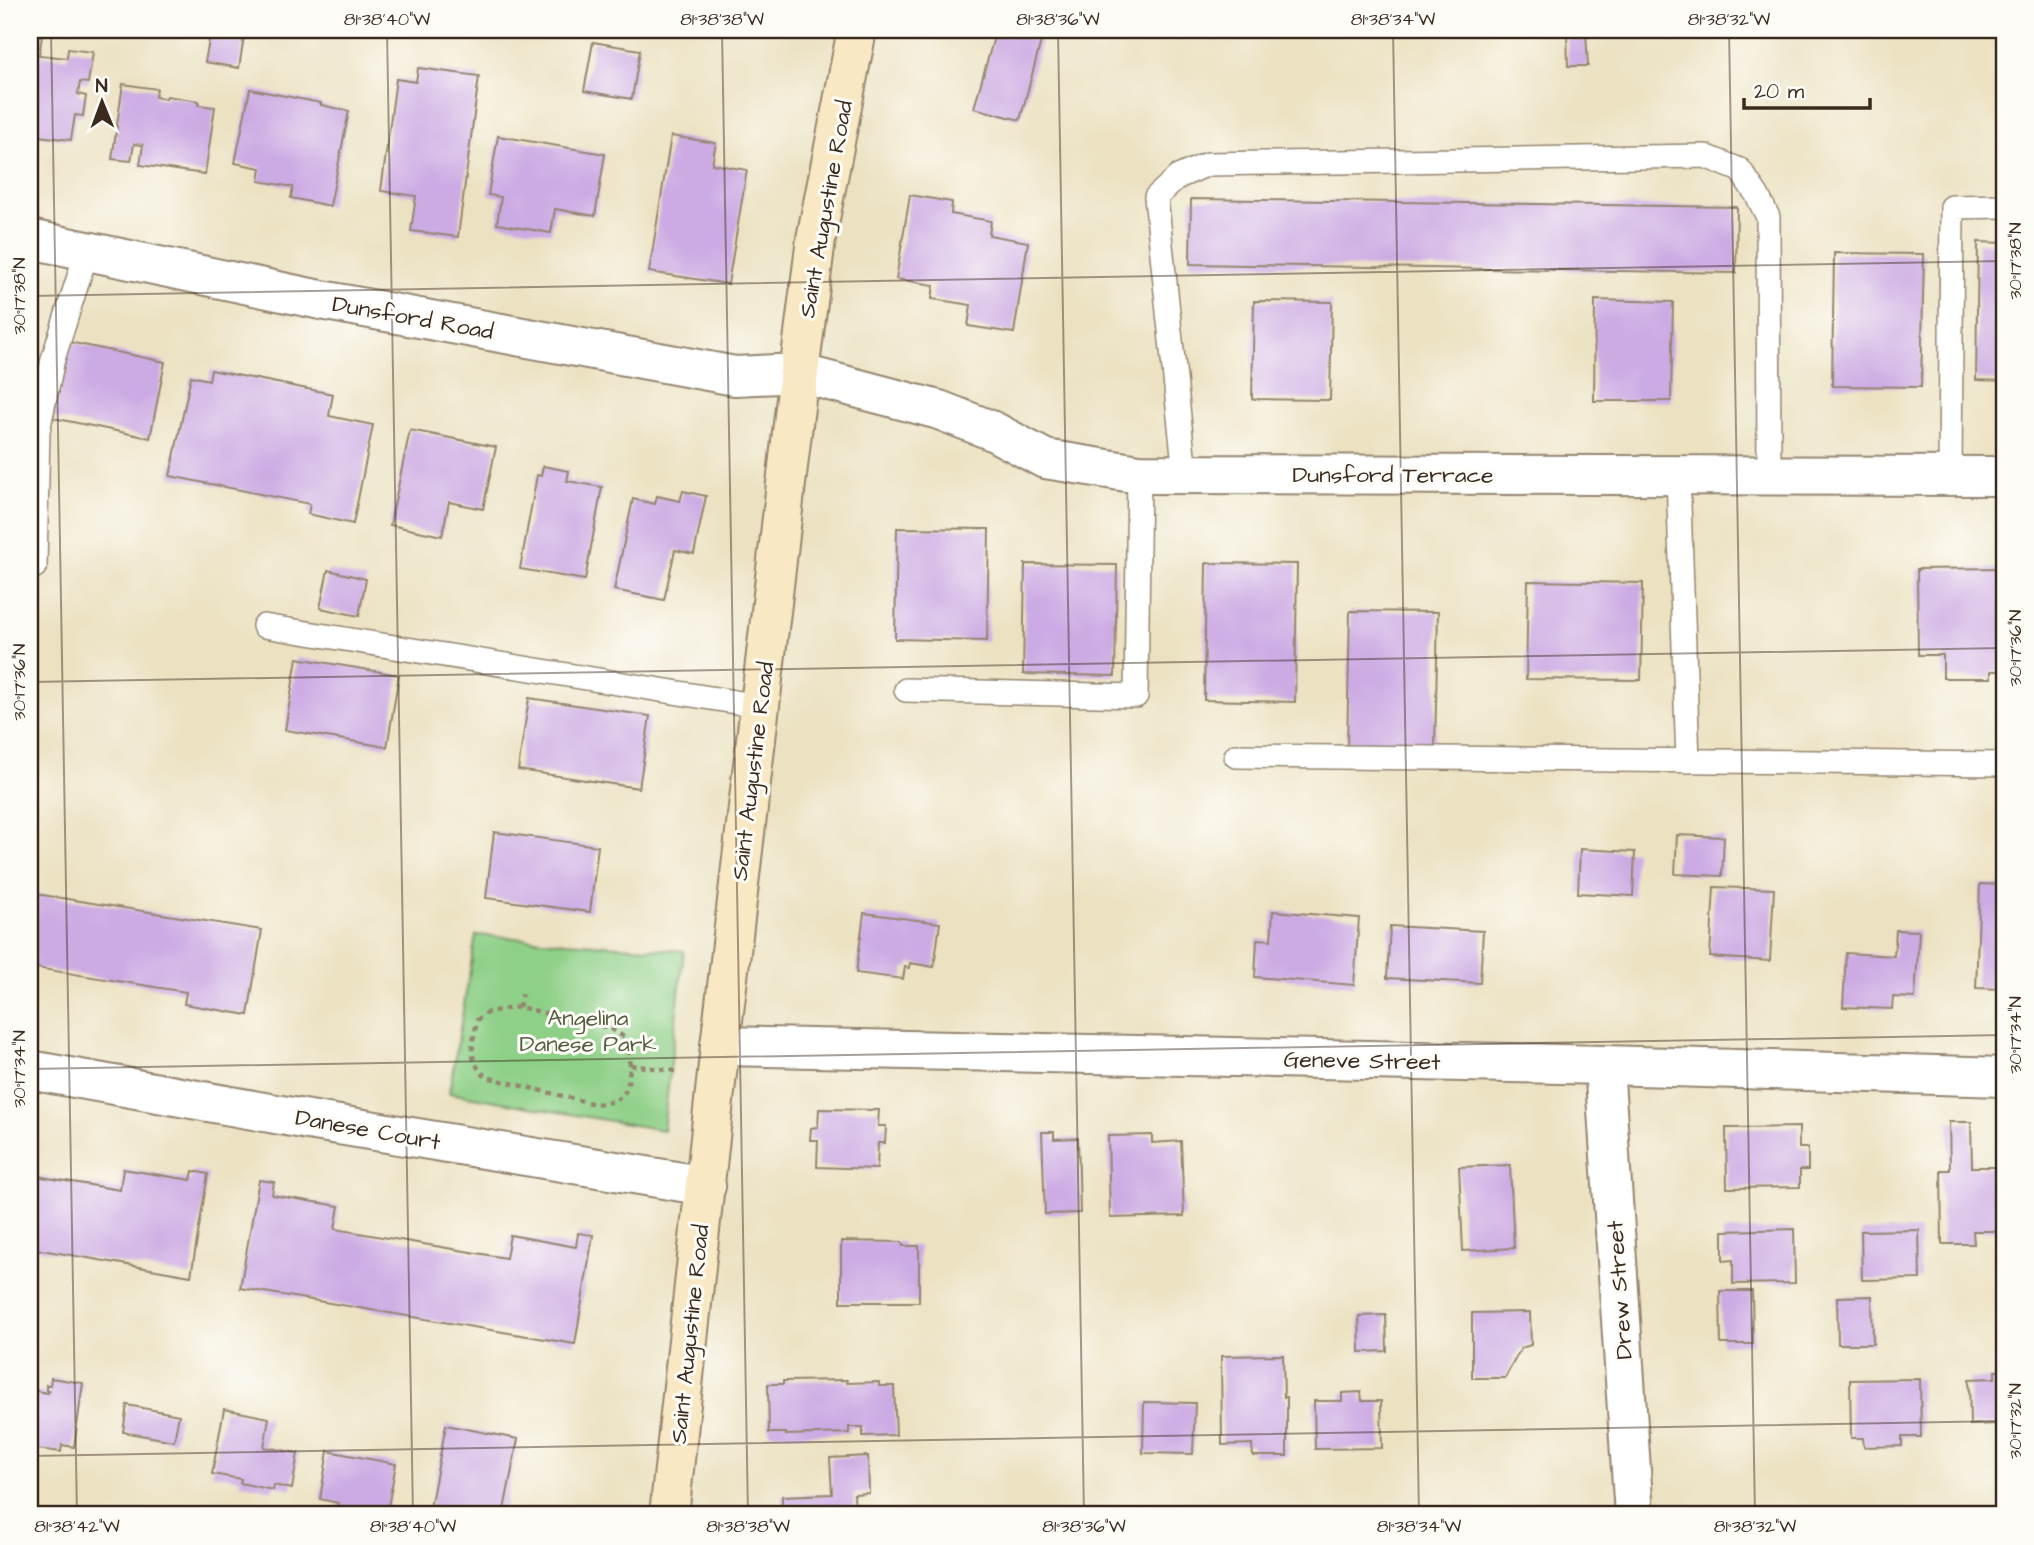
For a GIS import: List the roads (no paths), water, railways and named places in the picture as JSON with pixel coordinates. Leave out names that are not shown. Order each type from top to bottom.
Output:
[{"type":"main road","name":"Saint Augustine Road","points":[[669,1515],[720,1046],[799,373],[816,239],[857,30]]},
{"type":"street","name":"Dunsford Road","points":[[30,239],[316,299],[735,376],[799,373]]},
{"type":"street","name":"Dunsford Terrace","points":[[799,373],[939,410],[993,431],[1045,459],[1139,474],[2004,476]]},
{"type":"street","name":"Geneve Street","points":[[720,1046],[1604,1065],[2004,1077]]},
{"type":"street","name":"Drew Street","points":[[1604,1065],[1634,1515]]},
{"type":"street","name":"Danese Court","points":[[30,1070],[706,1186]]},
{"type":"lane","points":[[1185,474],[1156,197],[1178,177],[1208,164],[1705,156],[1741,170],[1769,217],[1769,475]]},
{"type":"lane","points":[[1950,476],[1952,207],[2004,206]]},
{"type":"lane","points":[[35,566],[38,431],[53,359],[87,251]]},
{"type":"lane","points":[[906,690],[1136,696],[1139,474]]},
{"type":"lane","points":[[1678,475],[1688,761]]},
{"type":"lane","points":[[264,626],[760,706]]},
{"type":"lane","points":[[1236,755],[2004,764]]},
{"type":"park label","name":"Angelina Danese Park","points":[[588,1030]]}]
